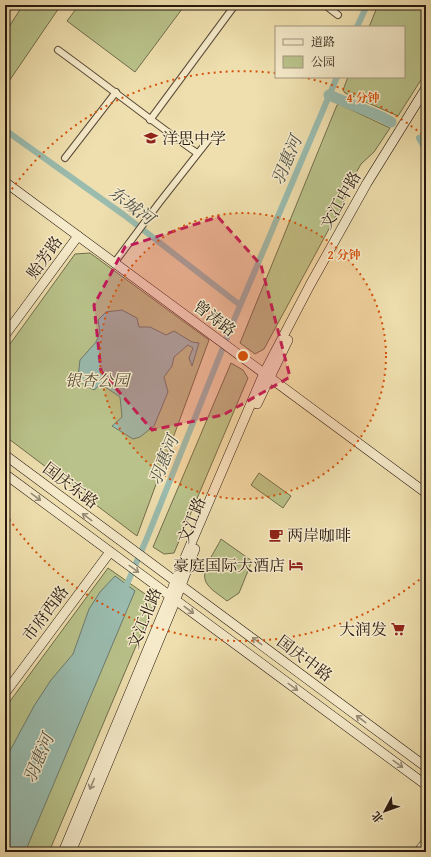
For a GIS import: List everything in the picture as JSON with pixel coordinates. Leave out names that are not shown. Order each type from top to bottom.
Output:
[{"type":"main road","name":"文江中路","points":[[267,376],[310,285],[367,183],[426,88]]},
{"type":"main road","name":"文江中路","points":[[267,376],[311,291],[378,175],[426,100]]},
{"type":"main road","name":"曾涛路","points":[[5,182],[426,492]]},
{"type":"main road","name":"贻芳路","points":[[5,335],[78,236]]},
{"type":"main road","name":"文江路","points":[[71,852],[178,583],[231,464],[267,376]]},
{"type":"main road","name":"国庆东路","points":[[5,455],[165,574]]},
{"type":"main road","name":"国庆东路","points":[[5,474],[426,785]]},
{"type":"main road","name":"市府西路","points":[[5,693],[110,552]]},
{"type":"main road","name":"国庆中路","points":[[165,574],[426,767]]},
{"type":"main road","name":"文江北路","points":[[63,852],[172,598]]},
{"type":"main road","points":[[418,852],[426,842]]},
{"type":"street","points":[[150,120],[235,5]]},
{"type":"street","points":[[325,5],[338,14]]},
{"type":"street","points":[[58,50],[116,92],[150,120],[197,153]]},
{"type":"street","points":[[65,158],[116,92]]},
{"type":"street","points":[[114,262],[210,138]]},
{"type":"highlighted area","points":[[218,217],[261,265],[290,377],[223,415],[152,430],[101,371],[94,305],[125,247]]},
{"type":"green space","points":[[23,5],[61,5],[5,87],[5,33]]},
{"type":"green space","points":[[79,5],[185,5],[135,72],[67,21]]},
{"type":"green space","points":[[378,5],[426,5],[426,72],[398,116],[345,93],[343,90],[348,78],[405,78],[405,26],[369,26]]},
{"type":"green space","points":[[339,104],[390,128],[374,152],[361,164],[352,180],[343,203],[264,349],[255,354],[240,343],[337,105]]},
{"type":"green space","name":"银杏公园","points":[[90,253],[209,340],[137,536],[5,436],[5,351],[75,254]]},
{"type":"green space","points":[[231,363],[243,370],[248,378],[174,553],[164,554],[153,547]]},
{"type":"green space","points":[[259,473],[291,496],[283,508],[251,485]]},
{"type":"green space","points":[[221,539],[252,561],[239,593],[227,601],[210,588],[205,577],[209,560]]},
{"type":"green space","points":[[108,568],[155,601],[49,852],[5,852],[5,708]]},
{"type":"water","points":[[122,310],[137,318],[139,327],[150,327],[166,335],[174,331],[192,342],[199,343],[192,366],[189,358],[193,348],[188,345],[174,357],[172,366],[164,377],[168,392],[154,426],[140,437],[133,439],[112,426],[122,417],[120,397],[101,384],[94,390],[84,385],[78,377],[80,360],[96,342],[100,332],[98,320],[106,312]]},
{"type":"water","points":[[115,576],[135,591],[25,852],[5,852],[5,760],[34,706],[51,680],[73,654],[89,609],[100,592]]},
{"type":"waterway","name":"羽惠河","points":[[357,26],[367,5]]},
{"type":"waterway","name":"羽惠河","points":[[124,591],[147,538],[234,320],[337,78]]},
{"type":"waterway","points":[[329,95],[391,122]]},
{"type":"waterway","name":"东城河","points":[[5,130],[124,215],[240,305]]},
{"type":"waterway","points":[[419,138],[426,151]]},
{"type":"place","name":"洋思中学","points":[[151,138]]},
{"type":"place","name":"两岸咖啡","points":[[276,535]]},
{"type":"place","name":"豪庭国际大酒店","points":[[296,565]]},
{"type":"place","name":"大润发","points":[[398,629]]}]
